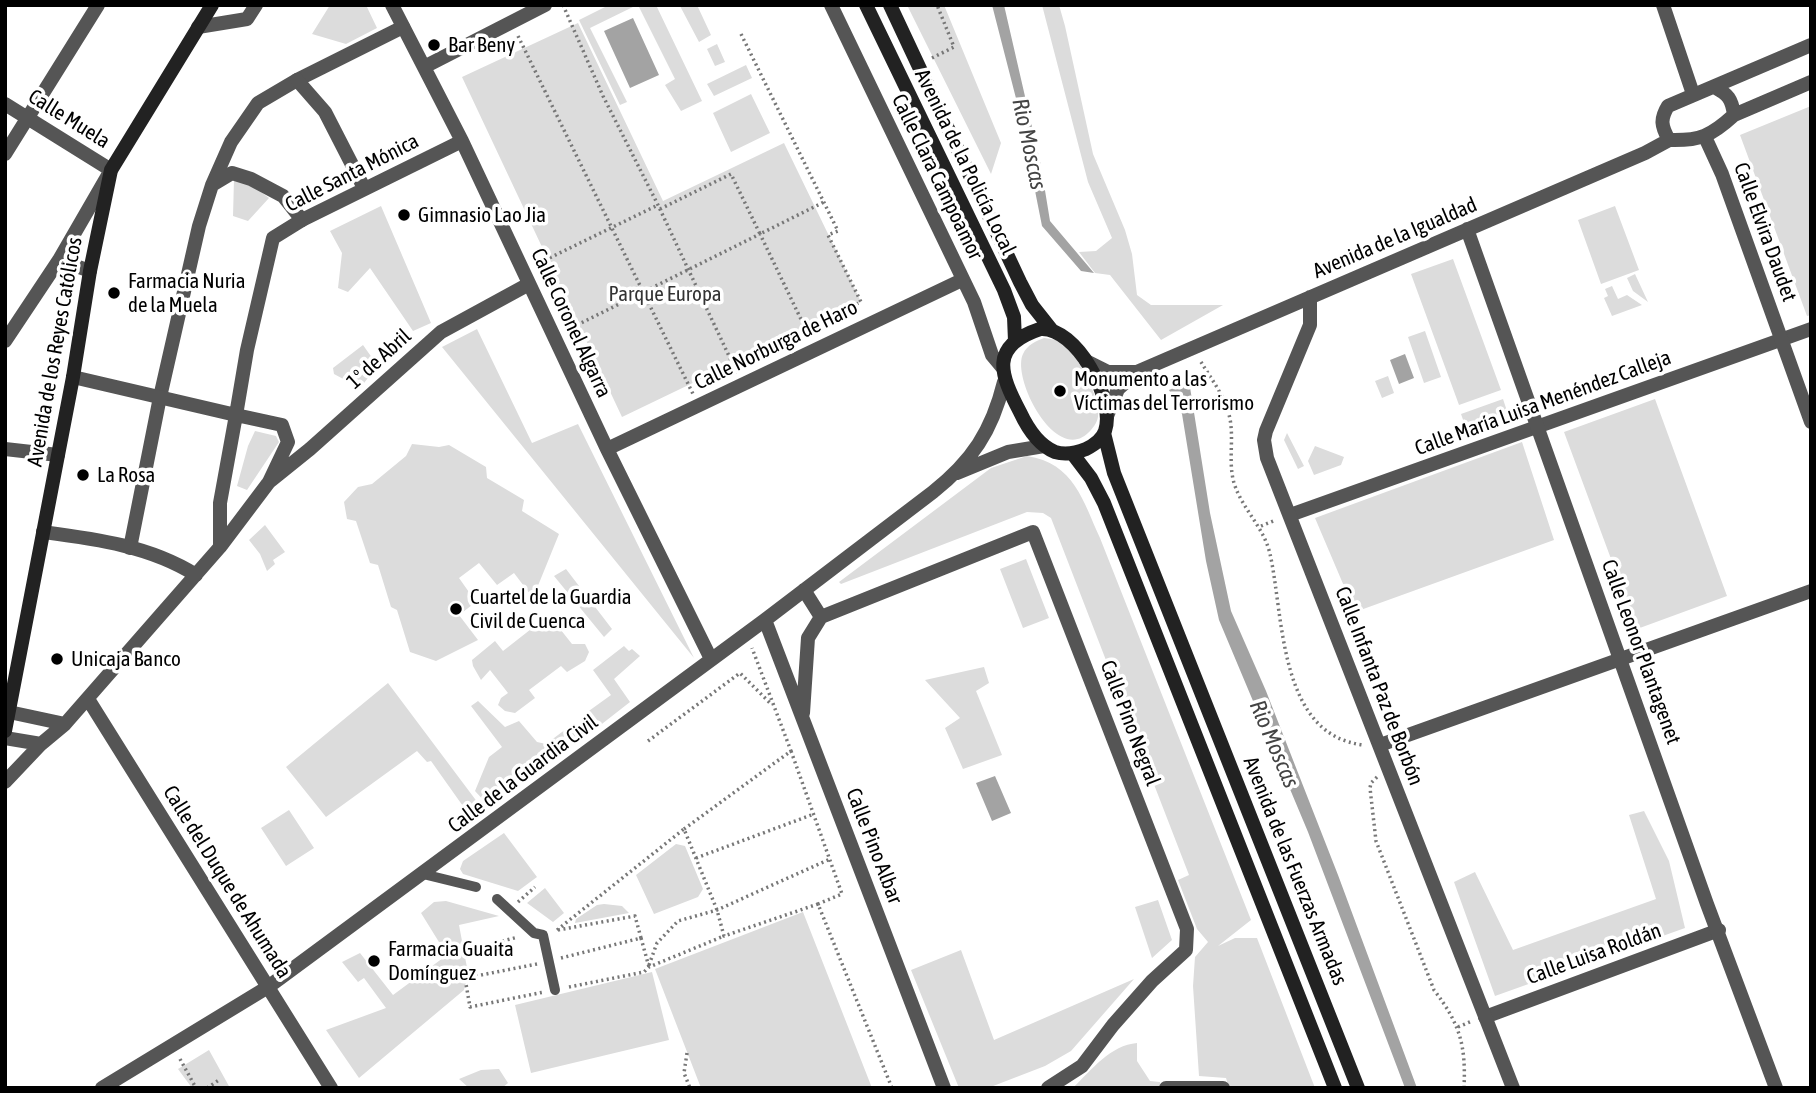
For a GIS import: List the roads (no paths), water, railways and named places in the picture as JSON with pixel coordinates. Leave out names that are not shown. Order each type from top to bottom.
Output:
[{"type":"main road","name":"Avenida de la Policía Local","points":[[866,5],[1004,290],[1013,317],[1015,341]]},
{"type":"main road","name":"Avenida de la Policía Local","points":[[890,5],[1020,282],[1032,305],[1051,329]]},
{"type":"main road","name":"Avenida de los Reyes Católicos","points":[[6,724],[111,170],[198,27],[206,7]]},
{"type":"main road","points":[[1040,329],[1051,329],[1071,341],[1086,361],[1099,387],[1107,416],[1104,433],[1094,445],[1072,453],[1054,451],[1045,446],[1024,420],[1003,374],[1009,349],[1015,341],[1040,329]]},
{"type":"main road","name":"Avenida de las Fuerzas Armadas","points":[[1104,433],[1114,473],[1358,1088]]},
{"type":"main road","name":"Avenida de las Fuerzas Armadas","points":[[1072,453],[1091,478],[1104,503],[1335,1088]]},
{"type":"street","points":[[5,154],[98,5]]},
{"type":"street","points":[[198,27],[247,19],[256,5]]},
{"type":"street","name":"Calle Coronel Algarra","points":[[392,5],[462,141],[607,449],[711,659]]},
{"type":"street","points":[[424,67],[545,5]]},
{"type":"street","name":"Calle Clara Campoamor","points":[[831,5],[974,302],[992,355],[1003,374]]},
{"type":"street","points":[[1663,5],[1693,94]]},
{"type":"street","points":[[131,548],[160,397],[199,226],[212,185],[231,142],[258,103],[297,80],[403,27]]},
{"type":"street","points":[[1811,45],[1668,106],[1661,118],[1663,129],[1669,140],[1689,141],[1705,137],[1734,115],[1811,82]]},
{"type":"street","points":[[297,80],[325,112],[364,188]]},
{"type":"street","points":[[1714,86],[1728,93],[1734,115]]},
{"type":"street","name":"Calle Muela","points":[[5,104],[111,170]]},
{"type":"street","name":"Calle Elvira Daudet","points":[[1705,137],[1722,174],[1811,422]]},
{"type":"street","name":"Avenida de la Igualdad","points":[[1107,416],[1118,389],[1137,372],[1645,153],[1669,140]]},
{"type":"street","name":"Calle Santa Mónica","points":[[220,547],[220,503],[247,350],[273,238],[302,219],[462,141]]},
{"type":"street","points":[[7,336],[60,260],[111,170]]},
{"type":"street","points":[[212,185],[232,173],[251,178],[283,196],[302,219]]},
{"type":"street","name":"Calle Leonor Plantagenet","points":[[1467,229],[1776,1088]]},
{"type":"street","points":[[60,260],[90,271]]},
{"type":"street","name":"1º de Abril","points":[[269,482],[441,332],[526,277]]},
{"type":"street","name":"Calle Norburga de Haro","points":[[607,449],[962,280]]},
{"type":"street","name":"Calle Infanta Paz de Borbón","points":[[1310,297],[1310,325],[1269,420],[1264,440],[1267,458],[1284,517],[1479,1019],[1513,1088]]},
{"type":"street","name":"Calle María Luisa Menéndez Calleja","points":[[1284,517],[1811,330]]},
{"type":"street","name":"Avenida de la Igualdad","points":[[1086,361],[1108,372],[1137,372]]},
{"type":"street","name":"Calle de la Guardia Civil","points":[[956,474],[989,429],[999,405],[1003,374]]},
{"type":"street","points":[[5,782],[88,699],[220,547],[269,482],[288,442],[282,425],[73,377]]},
{"type":"street","name":"Calle de la Guardia Civil","points":[[102,1088],[268,987],[765,620],[956,474],[1008,452],[1045,446]]},
{"type":"street","points":[[5,449],[58,455]]},
{"type":"street","points":[[43,532],[122,544],[176,562],[196,575]]},
{"type":"street","name":"Calle Pino Negral","points":[[821,617],[1033,533],[1187,929],[1186,950],[1152,981],[1113,1025],[1082,1066],[1048,1088]]},
{"type":"street","points":[[802,718],[808,638],[821,617],[804,590]]},
{"type":"street","points":[[1374,745],[1811,591]]},
{"type":"street","name":"Calle Pino Albar","points":[[765,620],[944,1088]]},
{"type":"street","name":"Calle del Duque de Ahumada","points":[[88,699],[331,1088]]},
{"type":"street","points":[[6,724],[65,724]]},
{"type":"street","points":[[5,738],[41,744]]},
{"type":"street","name":"Calle Luisa Roldán","points":[[1479,1019],[1718,930]]},
{"type":"street","points":[[1166,1088],[1223,1088]]},
{"type":"lane","points":[[423,874],[476,887]]},
{"type":"lane","points":[[498,899],[538,934],[555,990]]},
{"type":"water","name":"Rio Moscas","points":[[992,5],[1004,5],[1041,166],[1050,221],[1094,273],[1081,271],[1042,226],[1019,110]]},
{"type":"water","points":[[633,18],[659,75],[630,88],[604,31]]},
{"type":"water","points":[[1405,354],[1414,378],[1399,384],[1390,360]]},
{"type":"water","name":"Rio Moscas","points":[[1189,381],[1210,513],[1231,611],[1266,691],[1338,875],[1417,1088],[1405,1088],[1308,832],[1219,620],[1206,561],[1182,414],[1169,390]]},
{"type":"water","points":[[995,776],[1011,813],[992,821],[976,783]]},
{"type":"place","name":"Bar Beny","points":[[434,45]]},
{"type":"place","name":"Gimnasio Lao Jia","points":[[404,215]]},
{"type":"place","name":"Farmacia Nuria de la Muela","points":[[114,293]]},
{"type":"place","name":"Monumento a las Víctimas del Terrorismo","points":[[1060,391]]},
{"type":"place","name":"La Rosa","points":[[83,475]]},
{"type":"place","name":"Cuartel de la Guardia Civil de Cuenca","points":[[456,609]]},
{"type":"place","name":"Unicaja Banco","points":[[57,659]]},
{"type":"place","name":"Farmacia Guaita Domínguez","points":[[374,961]]},
{"type":"park label","name":"Parque Europa","points":[[665,294]]}]
